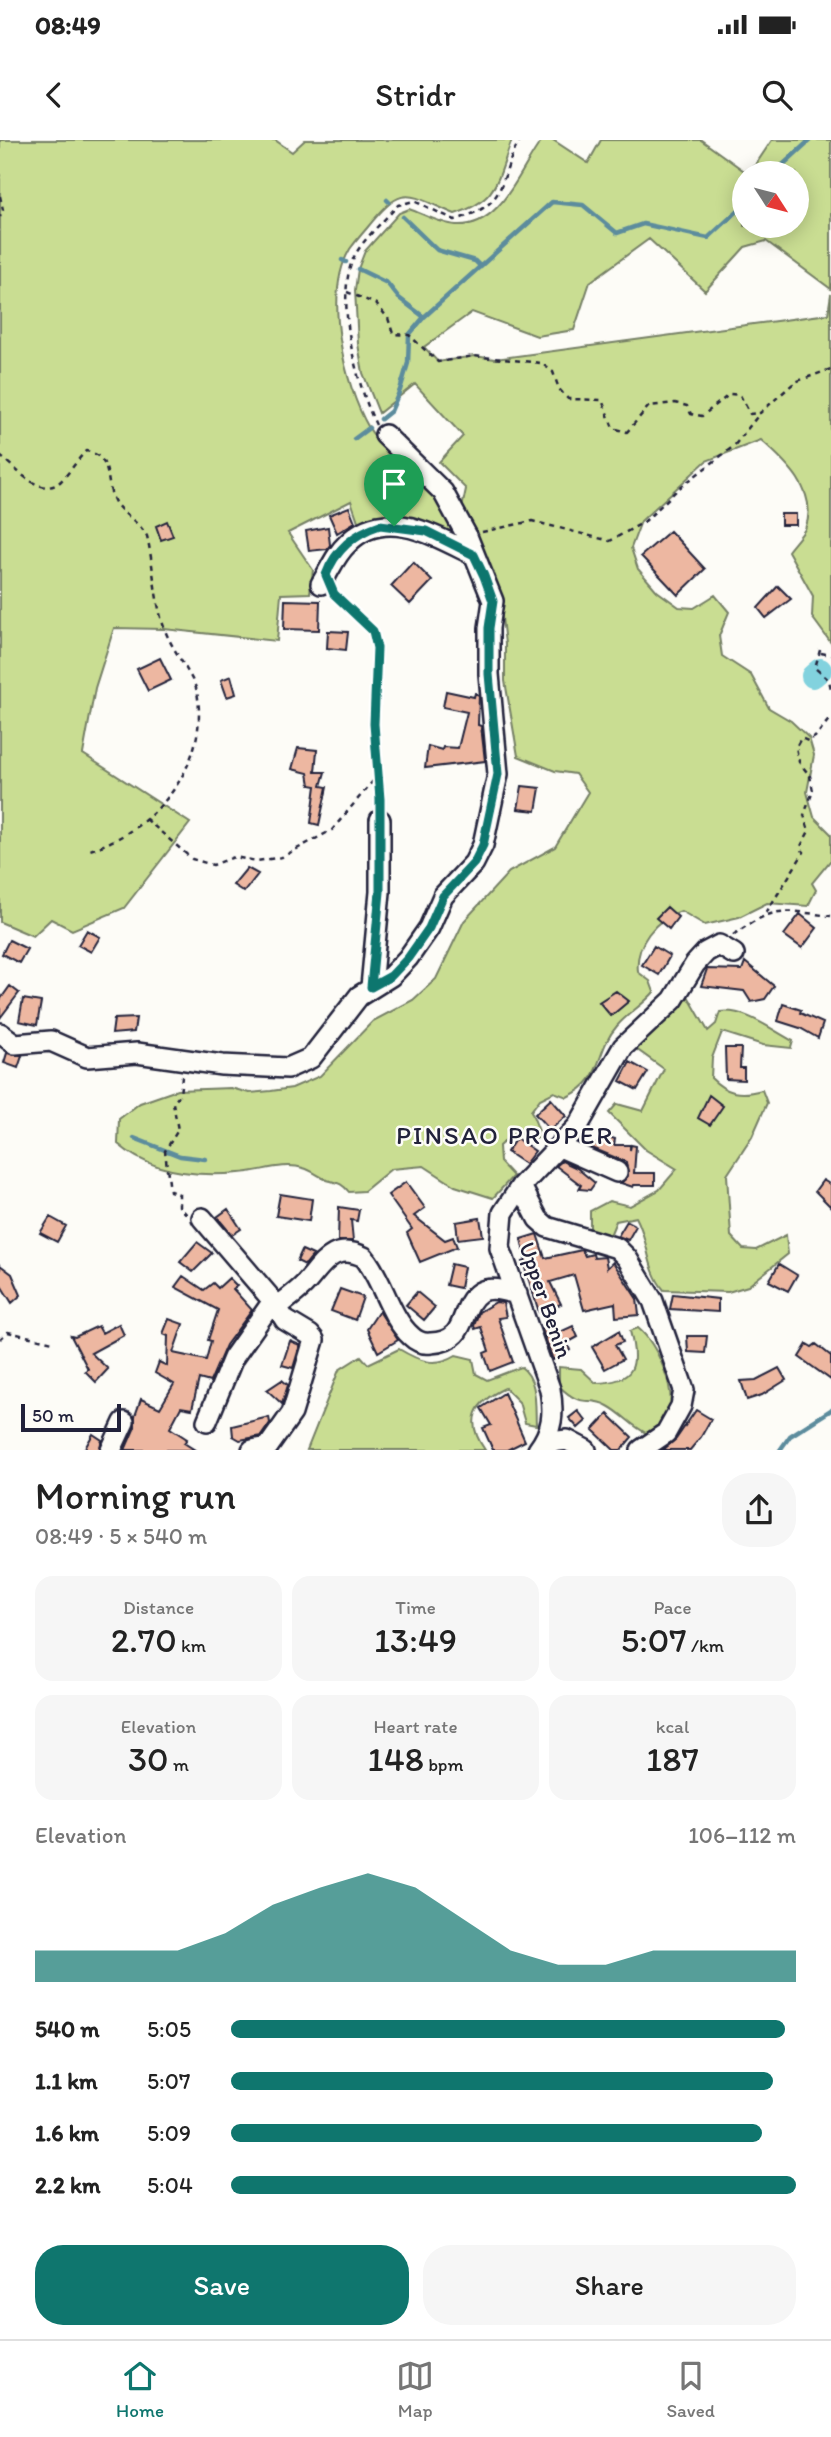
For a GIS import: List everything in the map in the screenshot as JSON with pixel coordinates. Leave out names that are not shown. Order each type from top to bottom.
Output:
[{"type":"street","points":[[0,1032],[15,1045],[51,1041],[87,1057],[137,1053],[222,1065],[288,1068],[311,1058],[346,1010],[371,987],[391,976],[408,958],[429,928],[443,896],[474,863],[483,845],[498,774],[489,674],[489,628],[493,601],[467,536],[443,492],[385,435]]},
{"type":"street","points":[[323,580],[346,544],[358,533],[380,525],[426,531],[474,555]]},
{"type":"street","points":[[371,987],[380,892],[380,820]]},
{"type":"street","name":"Upper Benin","points":[[541,1447],[553,1420],[550,1389],[500,1248],[503,1213],[521,1186],[578,1126],[632,1036],[673,1000],[695,964],[706,952],[726,949]]},
{"type":"street","points":[[560,1147],[617,1172]]},
{"type":"street","points":[[521,1186],[538,1219],[547,1227],[617,1248],[627,1258],[653,1301],[684,1390],[681,1406],[666,1433],[641,1450]]},
{"type":"street","points":[[202,1218],[275,1304],[285,1320],[314,1340],[292,1413],[268,1447],[252,1450]]},
{"type":"street","points":[[207,1421],[233,1358],[275,1304],[306,1283],[326,1258],[348,1253],[364,1257],[402,1325],[410,1336],[426,1343],[443,1342],[457,1332],[473,1299],[480,1292],[490,1289],[517,1294]]},
{"type":"street","points":[[111,1450],[124,1422]]},
{"type":"street","points":[[541,1447],[568,1440],[586,1450]]},
{"type":"path","points":[[385,435],[377,427],[356,377],[347,292],[349,271],[356,254],[398,205],[414,201],[455,220],[485,207],[498,195],[520,140]]},
{"type":"path","points":[[0,196],[3,210],[0,217]]},
{"type":"path","points":[[347,292],[376,304],[388,318],[393,334],[409,335],[438,362],[474,356],[541,363],[553,372],[559,389],[568,399],[601,400],[613,428],[627,432],[649,406],[675,403],[687,406],[691,414],[702,416],[730,394],[740,396],[750,414],[760,413]]},
{"type":"path","points":[[467,536],[532,522],[610,541],[644,522],[678,489],[734,446],[760,413],[795,382],[831,369]]},
{"type":"path","points":[[0,456],[24,477],[48,486],[59,484],[86,451],[98,454],[106,461],[110,489],[117,504],[140,525],[147,536],[164,629],[179,662],[196,688],[199,709],[197,747],[164,805],[122,834],[90,850]]},
{"type":"path","points":[[323,580],[373,631],[377,648],[374,724],[380,820]]},
{"type":"path","points":[[831,655],[820,652],[815,668],[822,677],[829,680],[831,690]]},
{"type":"path","points":[[726,949],[766,913],[804,852],[800,848],[809,831],[804,815],[813,795],[811,780],[799,762],[796,747],[801,738],[808,741],[816,737],[831,717]]},
{"type":"path","points":[[146,819],[192,859],[213,865],[234,858],[257,861],[282,856],[332,830],[378,775]]},
{"type":"path","points":[[766,913],[787,911],[831,916]]},
{"type":"path","points":[[184,1059],[180,1095],[173,1103],[178,1130],[166,1146],[164,1160],[170,1191],[179,1194],[179,1206],[189,1217],[202,1218]]},
{"type":"path","points":[[0,1339],[8,1332],[53,1342]]},
{"type":"green space","points":[[0,140],[275,140],[292,152],[305,140],[512,140],[499,177],[488,195],[480,202],[455,214],[407,196],[398,198],[379,213],[350,249],[342,268],[338,290],[340,339],[360,410],[375,437],[435,489],[460,542],[360,527],[351,501],[288,533],[313,570],[310,593],[281,594],[277,641],[164,629],[114,628],[95,688],[83,754],[190,823],[124,908],[72,930],[51,919],[33,936],[0,922]]},
{"type":"green space","points":[[542,140],[553,140],[588,163],[601,140],[701,140],[732,162],[732,238],[809,238],[809,161],[758,161],[772,140],[831,140],[831,289],[766,241],[745,247],[705,291],[649,239],[590,282],[574,330],[537,336],[472,312],[424,347],[438,362],[474,356],[495,359],[828,314],[831,294],[831,643],[812,617],[813,596],[788,551],[805,529],[808,502],[804,490],[798,478],[761,440],[706,461],[641,521],[631,548],[638,569],[657,591],[679,607],[694,608],[715,595],[729,612],[719,636],[722,656],[751,675],[769,708],[791,721],[809,738],[814,755],[807,792],[814,817],[831,834],[831,860],[812,883],[816,890],[808,906],[767,903],[739,917],[705,925],[681,911],[655,926],[643,943],[638,962],[638,972],[650,981],[654,992],[617,1026],[588,1082],[567,1097],[554,1092],[540,1099],[531,1111],[541,1136],[534,1140],[515,1132],[499,1146],[500,1162],[513,1176],[493,1198],[455,1186],[424,1166],[391,1169],[364,1191],[349,1192],[340,1184],[295,1166],[207,1174],[159,1167],[131,1154],[118,1144],[119,1119],[140,1103],[177,1090],[231,1088],[249,1093],[271,1091],[292,1088],[320,1076],[373,1021],[413,1000],[436,979],[464,921],[509,872],[555,847],[588,792],[575,774],[555,771],[518,756],[505,681],[505,644],[500,600],[461,513],[466,489],[439,462],[463,436],[415,384],[379,413],[363,373],[358,344],[355,290],[358,269],[365,251],[399,213],[409,209],[456,225],[472,223],[486,217],[508,194]]},
{"type":"green space","points":[[688,996],[708,1031],[716,1024],[720,1012],[739,1013],[793,1041],[791,1048],[763,1045],[722,1032],[712,1058],[711,1078],[717,1083],[734,1092],[762,1090],[767,1103],[752,1137],[727,1175],[731,1236],[743,1249],[756,1250],[786,1235],[788,1254],[748,1286],[728,1292],[664,1290],[654,1273],[636,1217],[616,1221],[609,1238],[590,1231],[590,1211],[609,1201],[630,1206],[659,1190],[677,1169],[646,1150],[609,1113],[617,1104],[643,1111],[664,1069],[632,1046],[679,997]]},
{"type":"green space","points":[[638,1328],[658,1356],[670,1394],[667,1420],[648,1434],[608,1406],[574,1398],[559,1386],[559,1367],[581,1369],[596,1383],[609,1382],[627,1375],[634,1362],[630,1331]]},
{"type":"green space","points":[[399,1349],[413,1357],[434,1362],[456,1355],[473,1359],[476,1374],[487,1380],[521,1367],[533,1385],[536,1425],[525,1423],[519,1402],[505,1388],[486,1399],[476,1413],[475,1430],[485,1450],[307,1450],[339,1370],[361,1356],[368,1364]]},
{"type":"building","points":[[349,507],[355,522],[337,533],[329,515]]},
{"type":"building","points":[[781,514],[796,514],[796,525],[781,525]]},
{"type":"building","points":[[167,521],[173,536],[161,540],[156,526]]},
{"type":"building","points":[[328,527],[330,545],[327,549],[309,551],[306,531]]},
{"type":"building","points":[[670,531],[705,569],[678,595],[641,556]]},
{"type":"building","points":[[413,562],[432,581],[410,604],[391,586]]},
{"type":"building","points":[[778,586],[791,599],[766,618],[758,608]]},
{"type":"building","points":[[285,600],[320,601],[319,630],[284,629]]},
{"type":"building","points":[[328,631],[348,632],[346,650],[327,648]]},
{"type":"building","points":[[160,658],[171,680],[148,691],[137,669]]},
{"type":"building","points":[[231,676],[236,694],[227,697],[221,680]]},
{"type":"building","points":[[446,691],[474,697],[475,693],[479,695],[478,725],[481,726],[485,761],[425,768],[428,746],[442,750],[443,747],[458,748],[467,712],[443,707]]},
{"type":"building","points":[[298,748],[317,750],[315,772],[325,772],[321,786],[327,787],[319,825],[311,823],[316,786],[310,785],[308,773],[292,769]]},
{"type":"building","points":[[522,786],[540,788],[536,811],[518,809]]},
{"type":"building","points":[[247,868],[258,874],[244,892],[233,885]]},
{"type":"building","points":[[667,907],[678,917],[669,929],[656,918]]},
{"type":"building","points":[[800,914],[817,928],[802,948],[784,935]]},
{"type":"building","points":[[87,930],[100,937],[91,952],[78,945]]},
{"type":"building","points":[[9,940],[27,949],[19,963],[2,954]]},
{"type":"building","points":[[654,946],[670,956],[659,975],[642,965]]},
{"type":"building","points":[[745,962],[774,986],[765,999],[751,1002],[744,991],[701,986],[707,969],[742,970]]},
{"type":"building","points":[[10,986],[19,993],[0,1018],[0,1000]]},
{"type":"building","points":[[616,991],[629,1001],[611,1016],[599,1002]]},
{"type":"building","points":[[23,999],[41,1002],[37,1025],[19,1021]]},
{"type":"building","points":[[783,1004],[801,1010],[800,1013],[823,1023],[818,1038],[800,1028],[778,1021]]},
{"type":"building","points":[[136,1018],[134,1032],[112,1034],[114,1019]]},
{"type":"building","points":[[725,1048],[741,1048],[740,1068],[744,1068],[744,1080],[726,1079]]},
{"type":"building","points":[[7,1053],[22,1056],[18,1068],[4,1063]]},
{"type":"building","points":[[630,1062],[648,1072],[637,1090],[620,1081]]},
{"type":"building","points":[[709,1095],[723,1106],[710,1125],[698,1118]]},
{"type":"building","points":[[551,1099],[566,1116],[550,1130],[535,1114]]},
{"type":"building","points":[[605,1136],[615,1139],[614,1145],[630,1145],[630,1150],[631,1145],[636,1146],[634,1173],[655,1173],[655,1185],[633,1187],[621,1183],[628,1176],[626,1162],[585,1145],[602,1144]]},
{"type":"building","points":[[516,1138],[535,1151],[525,1164],[507,1152]]},
{"type":"building","points":[[562,1161],[577,1168],[595,1183],[590,1190],[579,1189],[581,1185],[556,1166]]},
{"type":"building","points":[[823,1180],[831,1185],[831,1207],[815,1191]]},
{"type":"building","points":[[406,1182],[425,1208],[414,1216],[445,1240],[453,1237],[457,1247],[420,1262],[407,1233],[412,1229],[388,1195]]},
{"type":"building","points":[[280,1194],[312,1199],[309,1221],[276,1216]]},
{"type":"building","points":[[339,1207],[359,1210],[357,1221],[351,1220],[353,1241],[338,1241]]},
{"type":"building","points":[[228,1209],[241,1229],[232,1235],[217,1217]]},
{"type":"building","points":[[50,1217],[66,1226],[57,1242],[40,1233]]},
{"type":"building","points":[[480,1218],[483,1236],[458,1239],[456,1222]]},
{"type":"building","points":[[627,1221],[636,1226],[628,1240],[618,1236]]},
{"type":"building","points":[[537,1234],[545,1258],[582,1250],[585,1256],[593,1254],[594,1258],[605,1257],[607,1268],[613,1262],[637,1299],[639,1315],[616,1317],[615,1303],[584,1310],[574,1275],[550,1282],[561,1304],[539,1312],[523,1262],[526,1261],[521,1239]]},
{"type":"building","points":[[197,1242],[212,1253],[193,1272],[180,1262]]},
{"type":"building","points":[[302,1250],[313,1255],[305,1265],[297,1261]]},
{"type":"building","points":[[451,1264],[464,1267],[460,1288],[446,1285]]},
{"type":"building","points":[[779,1264],[797,1275],[788,1291],[769,1281]]},
{"type":"building","points":[[0,1265],[12,1274],[21,1295],[12,1303],[0,1284]]},
{"type":"building","points":[[183,1276],[204,1290],[213,1283],[218,1288],[229,1278],[237,1286],[233,1289],[252,1310],[226,1345],[210,1382],[199,1379],[192,1409],[181,1407],[170,1428],[187,1439],[184,1443],[195,1450],[125,1450],[135,1427],[135,1416],[141,1399],[160,1408],[174,1384],[155,1373],[159,1362],[167,1366],[168,1336],[163,1334],[169,1319],[183,1324],[173,1353],[206,1360],[211,1341],[208,1340],[218,1310],[175,1287]]},
{"type":"building","points":[[340,1289],[363,1297],[355,1320],[331,1311]]},
{"type":"building","points":[[417,1292],[435,1307],[424,1320],[406,1305]]},
{"type":"building","points":[[673,1294],[718,1299],[718,1312],[670,1309]]},
{"type":"building","points":[[496,1302],[503,1303],[506,1317],[498,1318],[513,1362],[490,1371],[484,1353],[489,1351],[481,1327],[475,1329],[474,1326],[479,1312]]},
{"type":"building","points":[[379,1311],[398,1340],[378,1352],[367,1329]]},
{"type":"building","points":[[119,1324],[124,1335],[91,1353],[108,1369],[96,1382],[85,1371],[88,1369],[71,1336],[75,1337],[98,1326],[102,1333]]},
{"type":"building","points":[[552,1325],[556,1334],[573,1326],[578,1337],[567,1343],[570,1350],[553,1360],[542,1329]]},
{"type":"building","points":[[619,1331],[623,1342],[615,1345],[623,1359],[605,1369],[592,1347]]},
{"type":"building","points":[[687,1336],[707,1336],[705,1353],[688,1352]]},
{"type":"building","points":[[290,1341],[300,1345],[293,1368],[282,1365]]},
{"type":"building","points":[[807,1344],[812,1347],[816,1344],[831,1356],[831,1380],[799,1357]]},
{"type":"building","points":[[779,1368],[786,1380],[762,1395],[747,1400],[741,1381],[756,1380]]},
{"type":"building","points":[[282,1380],[288,1385],[282,1404],[267,1390]]},
{"type":"building","points":[[504,1393],[525,1441],[507,1450],[493,1450],[483,1428],[491,1425],[481,1408]]},
{"type":"building","points":[[696,1410],[711,1419],[701,1437],[690,1450],[663,1450],[676,1439]]},
{"type":"building","points":[[578,1411],[586,1421],[578,1428],[569,1418]]},
{"type":"building","points":[[608,1414],[632,1437],[621,1450],[614,1450],[593,1430]]},
{"type":"building","points":[[269,1417],[270,1423],[261,1436],[240,1440],[233,1436],[232,1426]]},
{"type":"building","points":[[93,1434],[102,1440],[99,1450],[84,1450]]},
{"type":"waterway","points":[[787,161],[810,140]]},
{"type":"waterway","points":[[381,419],[391,411],[400,390],[408,363],[409,335],[424,317],[552,202],[583,205],[617,233],[643,224],[708,238],[732,216]]},
{"type":"waterway","points":[[403,217],[437,250],[475,261],[481,267]]},
{"type":"waterway","points":[[342,260],[346,262]]},
{"type":"waterway","points":[[358,269],[387,283],[399,298],[424,317]]},
{"type":"waterway","points":[[354,439],[369,428]]},
{"type":"waterway","points":[[813,676],[820,670]]},
{"type":"waterway","points":[[134,1138],[180,1156],[205,1159]]},
{"type":"waterway","points":[[780,1450],[790,1436],[831,1410]]},
{"type":"district","name":"PINSAO PROPER","points":[[505,1135]]},
{"type":"route","points":[[380,525],[394,526],[426,531],[474,555],[484,576],[493,601],[489,628],[489,674],[498,774],[483,845],[474,863],[443,896],[429,928],[408,958],[391,976],[371,987],[380,892],[380,799],[374,724],[378,687],[377,648],[373,631],[334,594],[326,575],[337,555],[358,533],[380,525]]}]
